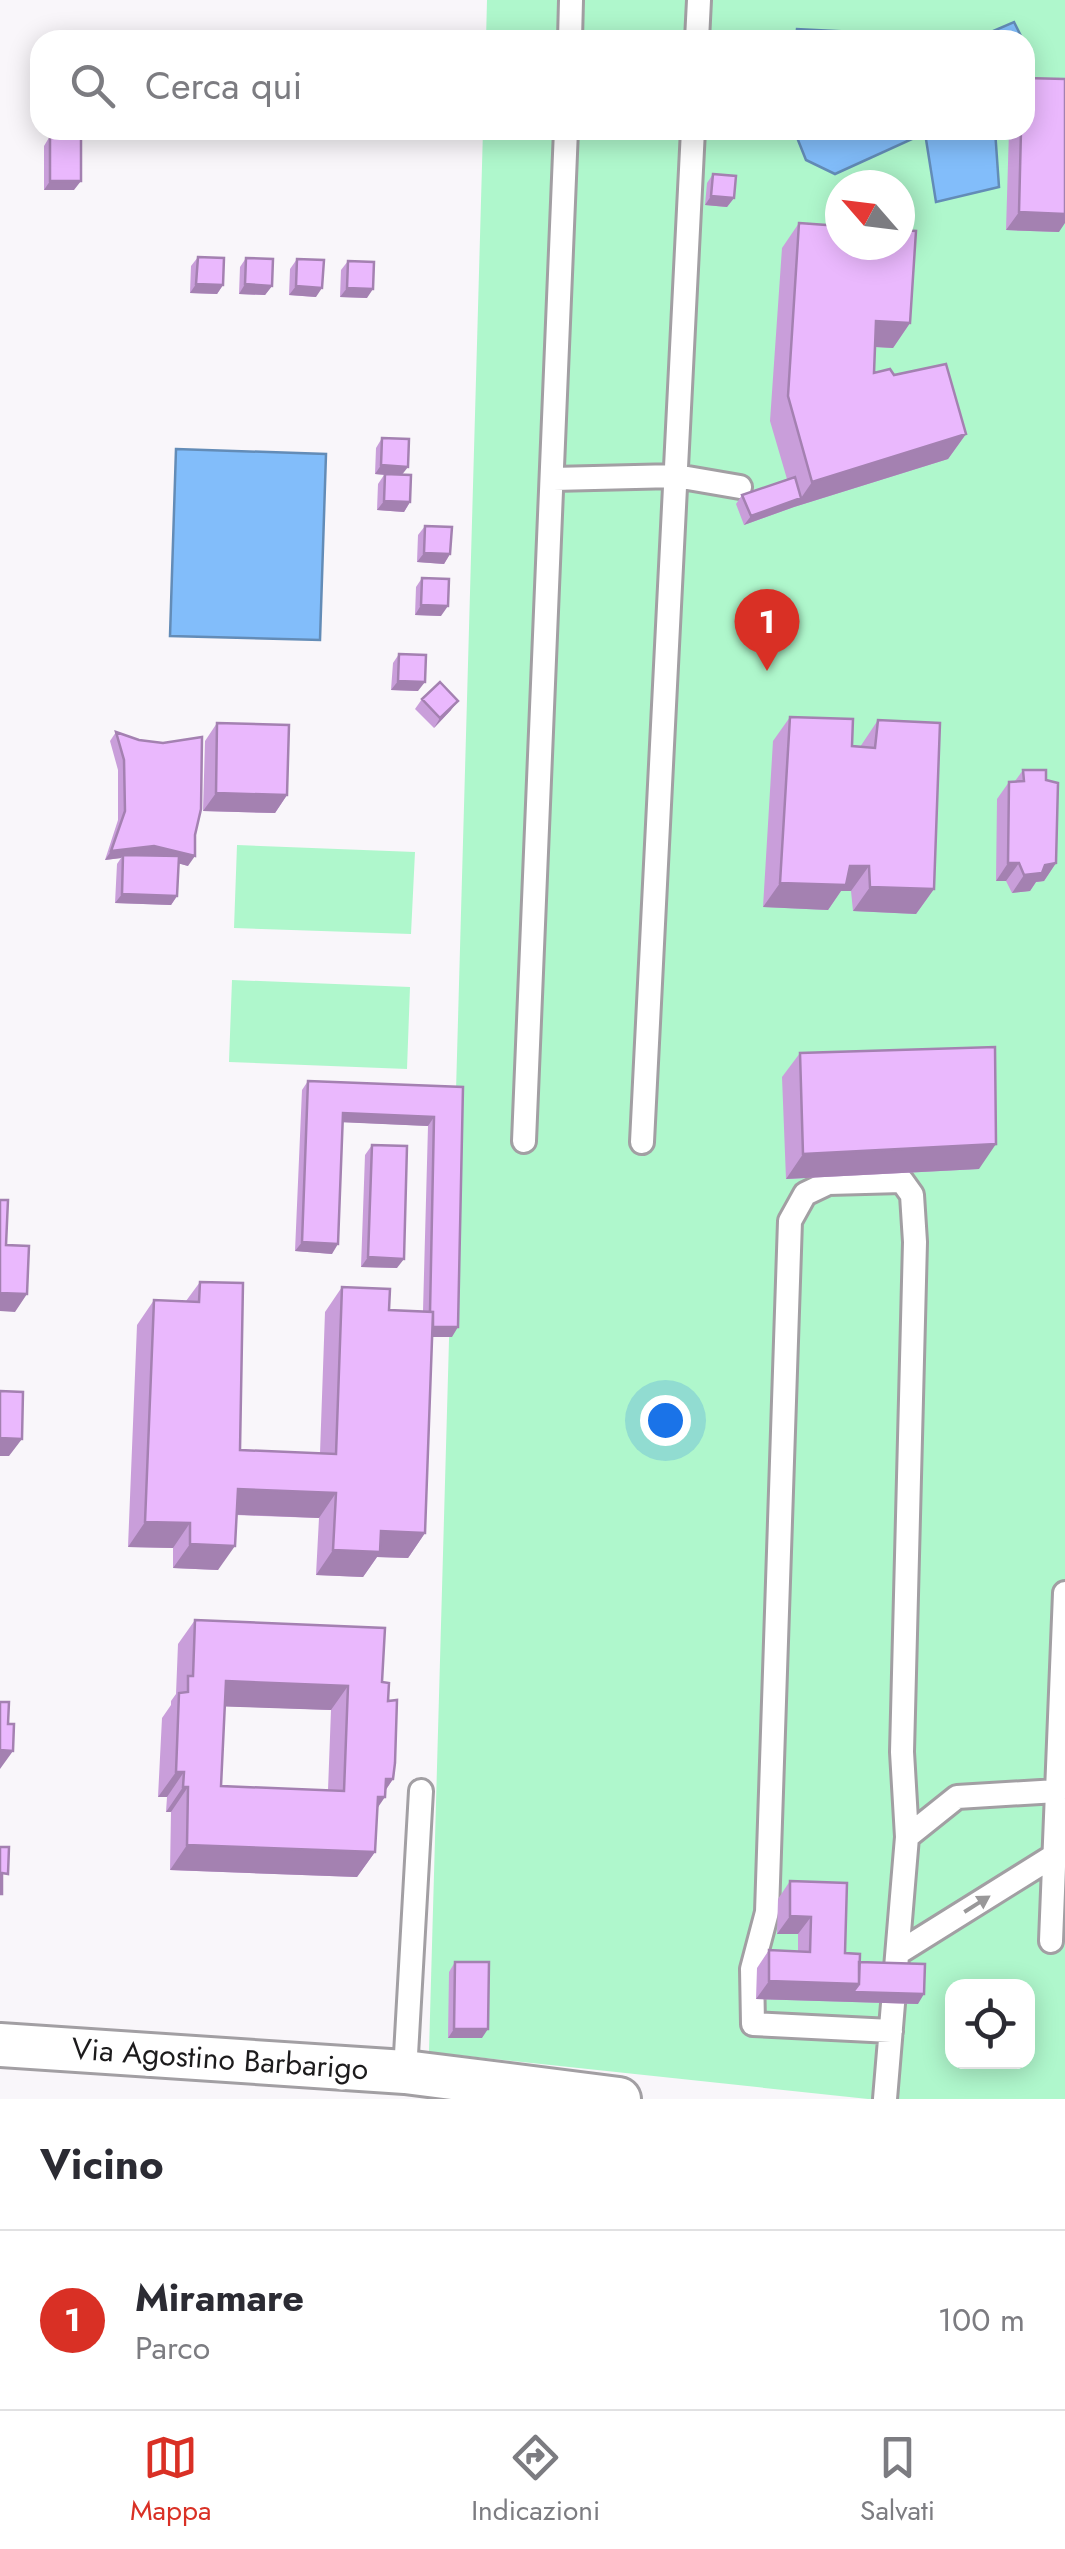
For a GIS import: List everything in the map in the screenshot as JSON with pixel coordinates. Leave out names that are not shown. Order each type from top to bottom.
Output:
[{"type":"street","name":"Via Agostino Barbarigo","points":[[0,2046],[406,2072],[618,2099]]},
{"type":"lane","points":[[570,30],[571,0]]},
{"type":"lane","points":[[698,30],[699,0]]},
{"type":"lane","points":[[524,1140],[566,140]]},
{"type":"lane","points":[[642,1142],[693,140]]},
{"type":"lane","points":[[553,479],[676,476],[740,487]]},
{"type":"lane","points":[[885,2099],[898,1953],[907,1836],[902,1752],[916,1242],[912,1196],[902,1181],[828,1183],[805,1194],[790,1221],[767,1912],[752,1969],[754,2024],[891,2031]]},
{"type":"lane","points":[[1051,1941],[1065,1593]]},
{"type":"lane","points":[[406,2072],[421,1791]]},
{"type":"lane","points":[[907,1836],[957,1797],[1057,1791]]},
{"type":"lane","points":[[898,1953],[1055,1855]]},
{"type":"green space","points":[[487,0],[1065,0],[1065,2099],[868,2099],[429,2052],[483,140],[1035,140],[1035,30],[486,30]]},
{"type":"green space","points":[[237,845],[415,852],[411,934],[234,928]]},
{"type":"green space","points":[[232,980],[410,987],[407,1069],[229,1062]]},
{"type":"water","points":[[1014,22],[1018,30],[996,30]]},
{"type":"water","points":[[798,140],[910,140],[844,170],[827,170],[806,160]]},
{"type":"water","points":[[926,140],[996,140],[999,187],[936,202]]},
{"type":"water","points":[[176,449],[326,454],[320,640],[170,636]]},
{"type":"building","points":[[1035,78],[1065,79],[1065,214],[1019,212],[1021,140],[1035,140]]},
{"type":"building","points":[[50,140],[81,140],[81,181],[50,181]]},
{"type":"building","points":[[713,174],[736,176],[734,198],[711,196]]},
{"type":"building","points":[[799,223],[825,225],[825,260],[914,260],[910,323],[876,321],[874,373],[890,369],[894,375],[946,364],[966,434],[812,482],[788,396]]},
{"type":"building","points":[[198,257],[224,258],[223,285],[196,284]]},
{"type":"building","points":[[246,258],[273,259],[272,286],[245,284]]},
{"type":"building","points":[[297,259],[324,260],[322,288],[296,286]]},
{"type":"building","points":[[348,261],[374,262],[373,289],[347,288]]},
{"type":"building","points":[[382,438],[409,439],[408,467],[381,465]]},
{"type":"building","points":[[385,474],[411,475],[410,502],[384,501]]},
{"type":"building","points":[[795,477],[801,498],[751,516],[742,495]]},
{"type":"building","points":[[425,526],[452,527],[450,554],[424,553]]},
{"type":"building","points":[[422,578],[449,579],[448,606],[421,605]]},
{"type":"building","points":[[399,654],[426,655],[425,682],[398,681]]},
{"type":"building","points":[[440,682],[458,701],[440,718],[422,699]]},
{"type":"building","points":[[790,717],[853,719],[852,746],[875,748],[878,720],[940,723],[934,889],[870,887],[869,866],[850,866],[846,885],[780,883]]},
{"type":"building","points":[[217,723],[289,725],[287,795],[216,793]]},
{"type":"building","points":[[116,732],[163,743],[202,737],[201,809],[195,856],[154,846],[111,851],[125,811],[124,760]]},
{"type":"building","points":[[1023,770],[1046,770],[1046,780],[1058,783],[1056,863],[1045,865],[1042,873],[1024,875],[1019,863],[1008,863],[1009,782],[1024,781]]},
{"type":"building","points":[[123,855],[179,856],[177,896],[122,894]]},
{"type":"building","points":[[995,1047],[996,1144],[803,1154],[800,1053]]},
{"type":"building","points":[[308,1081],[463,1087],[458,1327],[433,1327],[430,1312],[434,1117],[343,1113],[338,1244],[302,1242]]},
{"type":"building","points":[[372,1145],[407,1146],[404,1259],[368,1257]]},
{"type":"building","points":[[0,1200],[8,1200],[6,1245],[29,1246],[27,1294],[0,1293]]},
{"type":"building","points":[[200,1282],[243,1283],[240,1450],[336,1454],[342,1287],[390,1289],[389,1310],[433,1312],[425,1533],[381,1531],[380,1552],[333,1550],[336,1493],[238,1489],[235,1546],[190,1544],[190,1523],[145,1522],[154,1300],[199,1302]]},
{"type":"building","points":[[0,1391],[23,1392],[22,1439],[0,1438]]},
{"type":"building","points":[[195,1620],[385,1628],[382,1682],[389,1683],[388,1701],[397,1700],[395,1763],[393,1779],[386,1779],[385,1797],[378,1797],[375,1852],[187,1845],[188,1787],[183,1787],[184,1772],[176,1772],[179,1693],[188,1692],[188,1676],[193,1676]],"holes":[[[226,1681],[348,1686],[344,1791],[221,1786]]]},
{"type":"building","points":[[0,1702],[9,1702],[8,1724],[14,1724],[13,1751],[0,1750]]},
{"type":"building","points":[[0,1847],[9,1847],[8,1874],[2,1873],[2,1894],[0,1894]]},
{"type":"building","points":[[790,1881],[847,1883],[845,1953],[860,1954],[859,1984],[769,1981],[769,1950],[810,1952],[811,1917],[790,1916]]},
{"type":"building","points":[[455,1962],[489,1962],[488,2029],[454,2029]]},
{"type":"building","points":[[859,1962],[925,1964],[924,1994],[853,1992],[859,1984]]},
{"type":"place","name":"Miramare","points":[[767,671]]}]
